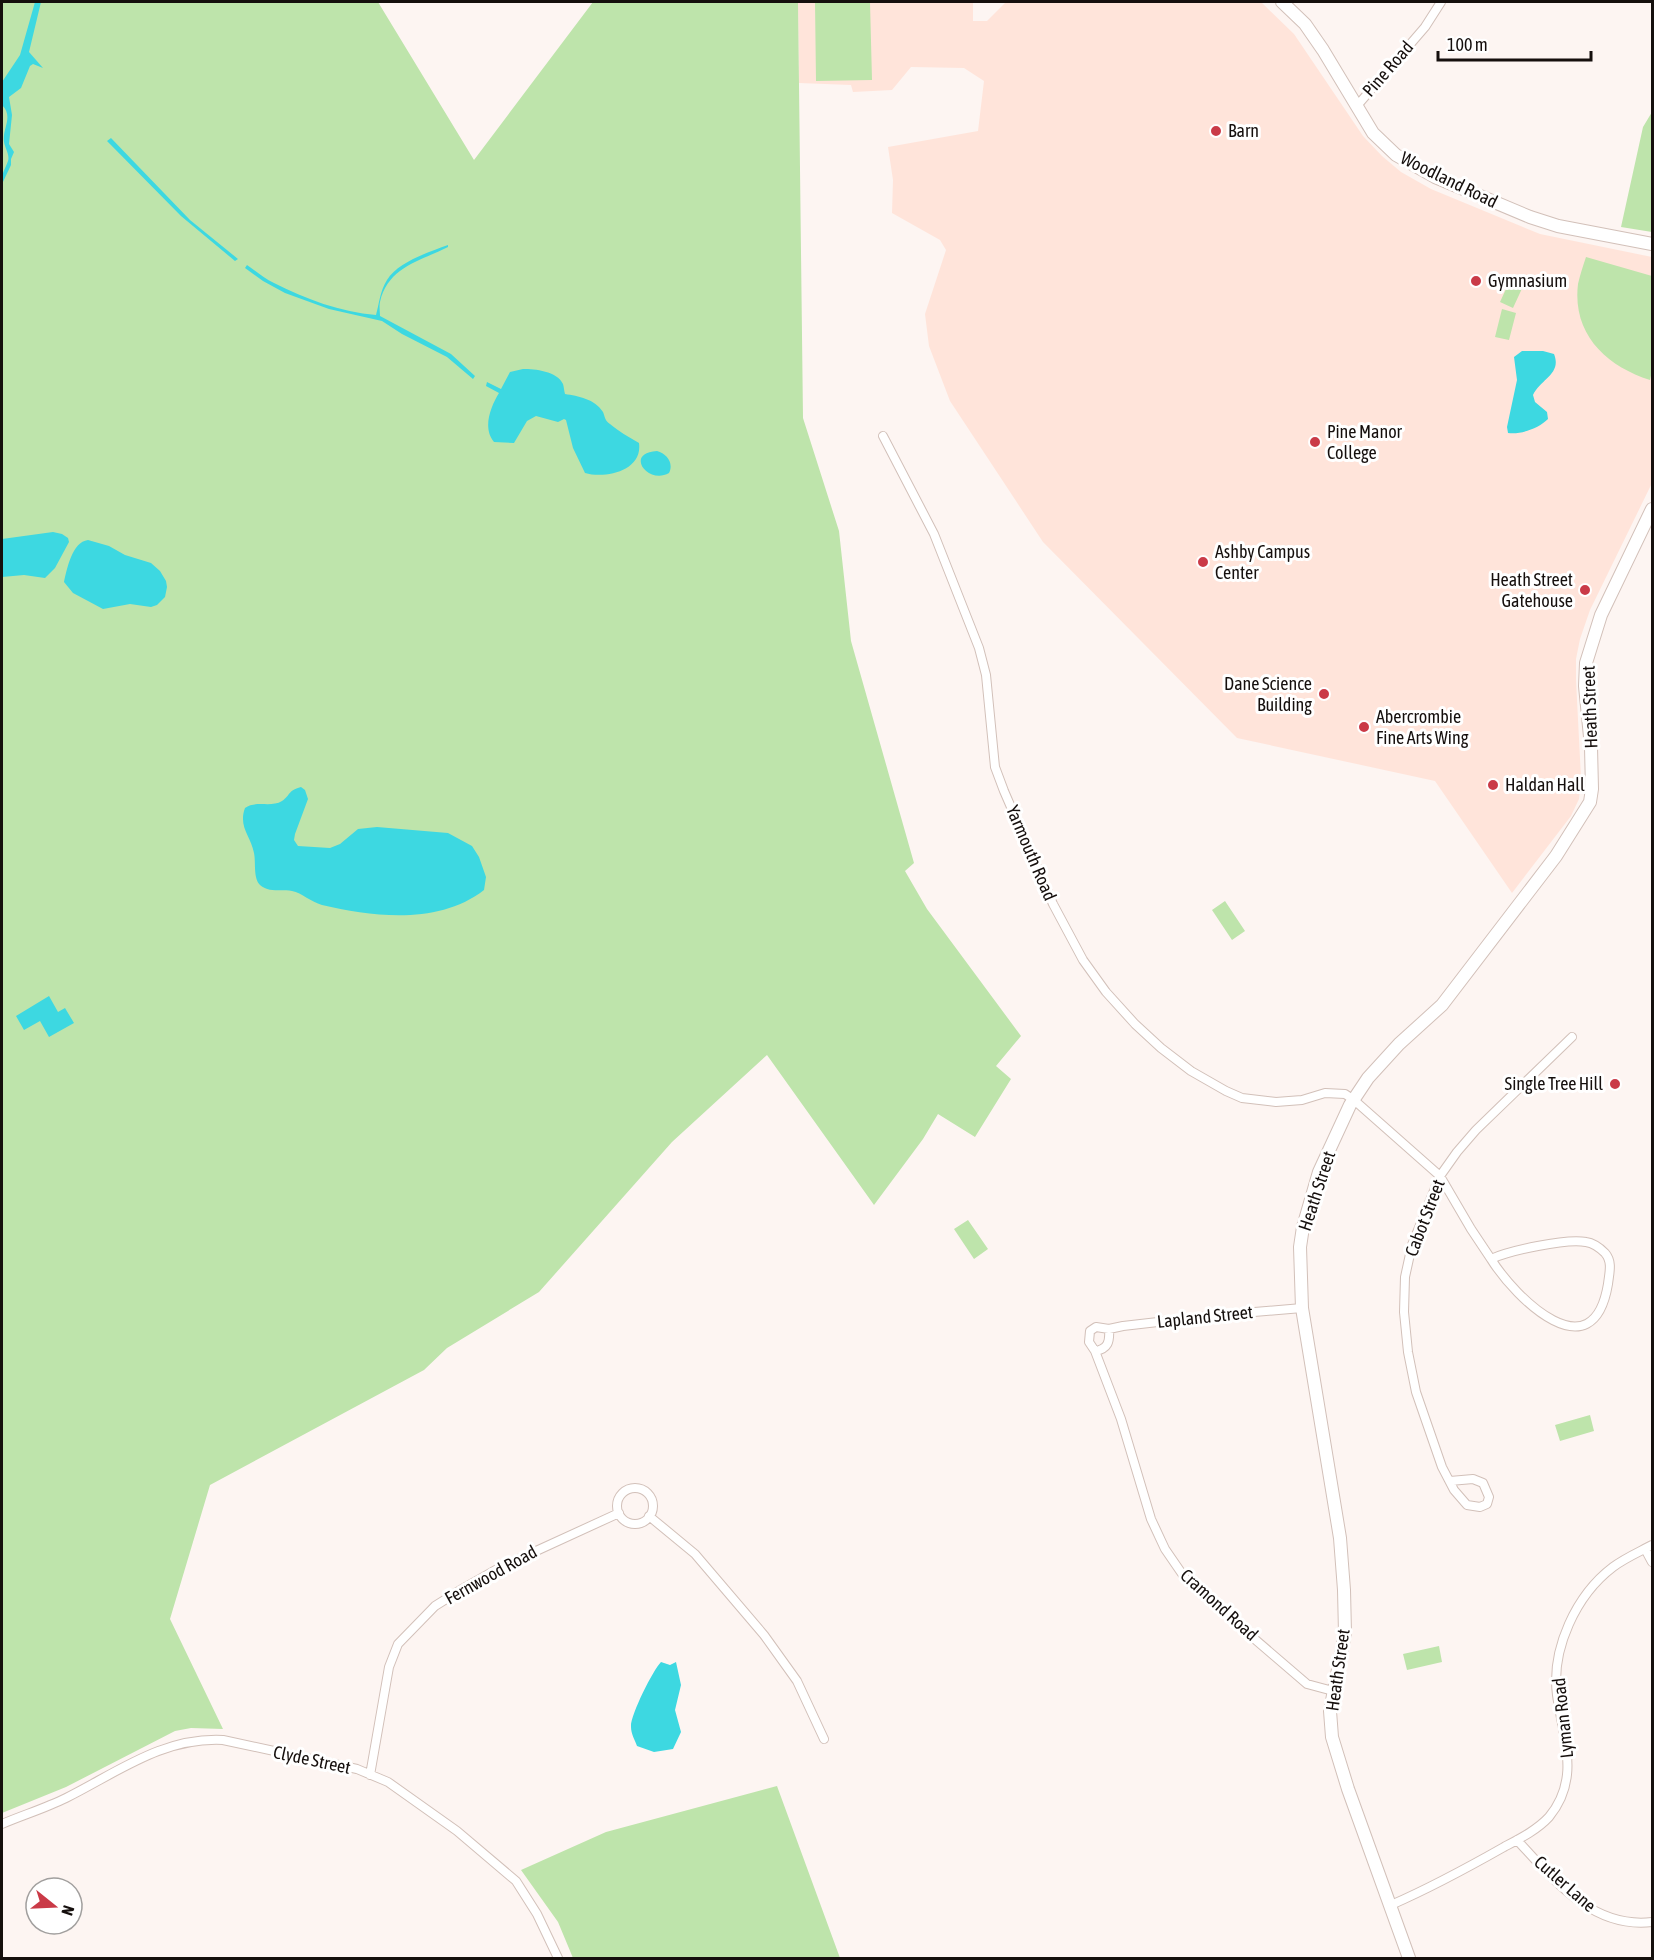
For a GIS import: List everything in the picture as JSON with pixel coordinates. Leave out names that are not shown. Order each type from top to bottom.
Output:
[{"type":"street","name":"Woodland Road","points":[[1282,2],[1305,24],[1342,80],[1356,107],[1383,143],[1396,155],[1436,177],[1498,205],[1558,226],[1653,244]]},
{"type":"street","name":"Pine Road","points":[[1356,107],[1425,27],[1441,2]]},
{"type":"street","name":"Yarmouth Road","points":[[883,436],[934,534],[979,648],[986,675],[995,767],[1053,904],[1083,960],[1135,1024],[1161,1048],[1191,1071],[1226,1091],[1242,1098],[1276,1102],[1302,1100],[1325,1093],[1345,1094],[1354,1100]]},
{"type":"street","name":"Heath Street","points":[[1409,1959],[1348,1789],[1332,1737],[1330,1711],[1345,1633],[1344,1590],[1340,1538],[1302,1308],[1300,1247],[1307,1210],[1319,1172],[1354,1100],[1368,1078],[1399,1044],[1442,1005],[1556,856],[1590,802],[1592,747],[1585,686],[1586,663],[1600,615],[1648,530],[1653,509]]},
{"type":"street","name":"Cabot Street","points":[[1450,1481],[1473,1479],[1483,1483],[1489,1497],[1487,1504],[1480,1507],[1467,1505],[1454,1490],[1450,1481],[1427,1429],[1416,1392],[1408,1352],[1404,1312],[1405,1277],[1412,1245],[1440,1176],[1476,1130],[1572,1037]]},
{"type":"street","points":[[1354,1100],[1440,1176],[1471,1229],[1505,1281],[1521,1297],[1563,1325],[1578,1327],[1593,1321],[1600,1311],[1607,1290],[1610,1263],[1606,1254],[1593,1244],[1570,1242],[1508,1253],[1491,1259]]},
{"type":"street","name":"Lapland Street","points":[[1095,1351],[1089,1342],[1090,1331],[1096,1327],[1109,1329],[1220,1315],[1302,1308]]},
{"type":"street","points":[[1095,1351],[1103,1350],[1107,1346],[1110,1339],[1109,1329]]},
{"type":"street","name":"Cramond Road","points":[[1095,1351],[1121,1419],[1151,1519],[1165,1549],[1187,1581],[1307,1684],[1333,1691]]},
{"type":"street","points":[[641,1489],[650,1496],[653,1506],[650,1516],[641,1522],[625,1521],[619,1513],[618,1501],[625,1491],[641,1489]]},
{"type":"street","name":"Fernwood Road","points":[[370,1775],[388,1667],[398,1644],[435,1606],[462,1588],[499,1568],[619,1513]]},
{"type":"street","points":[[650,1516],[695,1554],[764,1635],[797,1681],[824,1739]]},
{"type":"street","points":[[1649,1547],[1653,1562]]},
{"type":"street","name":"Lyman Road","points":[[1390,1905],[1467,1869],[1517,1840],[1550,1816],[1561,1797],[1566,1782],[1567,1748],[1556,1676],[1562,1645],[1574,1613],[1592,1588],[1613,1567],[1649,1547]]},
{"type":"street","name":"Clyde Street","points":[[2,1824],[63,1799],[130,1763],[170,1746],[204,1739],[240,1744],[357,1769],[388,1782],[457,1831],[516,1881],[537,1914],[558,1959]]},
{"type":"street","name":"Cutler Lane","points":[[1517,1840],[1550,1876],[1576,1899],[1598,1913],[1626,1922],[1653,1922]]},
{"type":"shaded area","name":"Pine Manor College","points":[[798,2],[973,2],[973,21],[987,21],[1006,2],[1261,2],[1294,34],[1363,136],[1401,172],[1431,189],[1540,234],[1652,257],[1652,483],[1590,610],[1580,639],[1576,659],[1581,778],[1579,799],[1571,816],[1512,893],[1435,781],[1237,738],[1043,542],[950,401],[929,346],[925,314],[946,250],[940,240],[892,213],[893,180],[888,147],[978,131],[984,81],[964,68],[911,67],[892,90],[853,92],[851,85],[799,83]]},
{"type":"green space","points":[[2,2],[378,2],[474,160],[593,2],[798,2],[803,418],[839,531],[851,641],[914,863],[905,871],[927,909],[1021,1036],[996,1066],[1011,1079],[975,1137],[938,1114],[923,1139],[874,1205],[767,1055],[672,1142],[539,1292],[447,1348],[424,1370],[210,1485],[170,1619],[223,1729],[191,1728],[175,1731],[66,1787],[2,1813]]},
{"type":"green space","points":[[815,2],[870,2],[872,80],[816,81]]},
{"type":"green space","points":[[1652,112],[1652,232],[1621,227],[1643,127]]},
{"type":"green space","points":[[1586,257],[1652,276],[1652,371],[1650,380],[1634,374],[1606,357],[1587,333],[1578,302],[1578,284]]},
{"type":"green space","points":[[1512,276],[1525,282],[1513,308],[1500,302]]},
{"type":"green space","points":[[1502,309],[1516,313],[1509,340],[1495,337]]},
{"type":"green space","points":[[1225,901],[1245,931],[1232,940],[1212,910]]},
{"type":"green space","points":[[968,1220],[988,1249],[974,1259],[954,1229]]},
{"type":"green space","points":[[1590,1415],[1594,1431],[1560,1441],[1555,1425]]},
{"type":"green space","points":[[1439,1646],[1442,1662],[1407,1670],[1403,1654]]},
{"type":"green space","points":[[777,1786],[840,1958],[573,1958],[558,1922],[521,1870],[606,1832]]},
{"type":"water","points":[[35,2],[41,2],[29,52],[43,68],[33,64],[30,66],[21,88],[9,97],[12,115],[9,144],[14,152],[2,184],[8,154],[4,142],[7,114],[2,105],[2,82],[20,55]]},
{"type":"water","points":[[111,138],[190,220],[238,259],[235,261],[181,216],[107,141]]},
{"type":"water","points":[[448,245],[406,267],[390,281],[380,302],[380,316],[451,354],[475,376],[473,379],[447,357],[382,321],[329,309],[285,293],[245,268],[247,265],[270,281],[311,299],[337,308],[376,315],[380,298],[387,280],[398,268],[414,258]]},
{"type":"water","points":[[1522,351],[1543,351],[1554,354],[1556,361],[1553,372],[1533,395],[1535,402],[1547,412],[1548,419],[1530,430],[1508,433],[1507,427],[1517,380],[1514,357]]},
{"type":"water","points":[[523,369],[539,370],[556,376],[563,384],[565,394],[581,397],[596,404],[608,423],[639,443],[639,453],[635,460],[621,471],[612,474],[585,473],[573,448],[564,419],[558,422],[536,416],[527,421],[514,443],[494,442],[490,436],[488,424],[493,404],[499,393],[486,386],[487,382],[501,389],[510,372]]},
{"type":"water","points":[[657,451],[669,459],[671,466],[669,473],[661,476],[647,472],[641,462],[642,457],[647,453]]},
{"type":"water","points":[[53,532],[62,534],[68,538],[69,542],[55,568],[45,578],[24,575],[2,577],[2,539]]},
{"type":"water","points":[[88,540],[151,563],[166,581],[165,597],[157,605],[151,607],[130,604],[103,609],[73,593],[64,582],[67,570],[74,551],[82,542]]},
{"type":"water","points":[[301,787],[305,790],[308,799],[295,834],[294,840],[298,846],[330,848],[340,844],[358,829],[377,827],[448,833],[472,846],[479,857],[486,877],[484,890],[447,909],[406,915],[384,915],[318,904],[292,891],[271,890],[260,885],[256,878],[254,853],[243,821],[245,808],[278,803],[293,790]]},
{"type":"water","points":[[49,996],[58,1012],[65,1008],[74,1023],[49,1037],[40,1021],[24,1030],[16,1016]]},
{"type":"water","points":[[661,1662],[670,1665],[676,1662],[681,1685],[675,1710],[681,1732],[673,1749],[654,1752],[637,1746],[631,1727],[634,1713],[643,1693]]},
{"type":"place","name":"Barn","points":[[1216,131]]},
{"type":"place","name":"Gymnasium","points":[[1476,281]]},
{"type":"place","name":"Pine Manor College","points":[[1315,442]]},
{"type":"place","name":"Ashby Campus Center","points":[[1203,562]]},
{"type":"place","name":"Heath Street Gatehouse","points":[[1585,590]]},
{"type":"place","name":"Dane Science Building","points":[[1324,694]]},
{"type":"place","name":"Abercrombie Fine Arts Wing","points":[[1364,727]]},
{"type":"place","name":"Haldan Hall","points":[[1493,785]]},
{"type":"place","name":"Single Tree Hill","points":[[1615,1084]]}]
